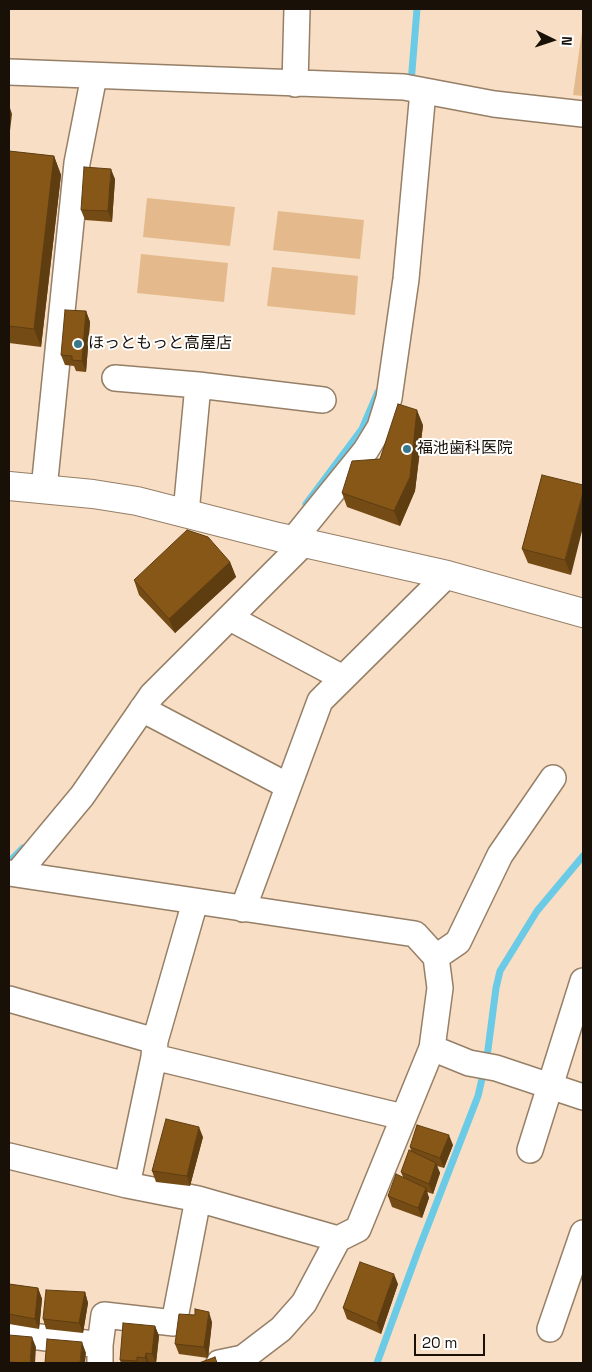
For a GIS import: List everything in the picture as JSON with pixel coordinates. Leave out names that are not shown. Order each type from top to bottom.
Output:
[{"type":"street","points":[[295,84],[297,9]]},
{"type":"street","points":[[9,72],[414,89],[494,104],[583,114]]},
{"type":"street","points":[[44,489],[77,163],[94,76]]},
{"type":"street","points":[[13,873],[82,796],[152,695],[230,618],[291,540],[366,450],[380,427],[389,398],[406,279],[414,89]]},
{"type":"street","points":[[114,378],[198,385],[323,400]]},
{"type":"street","points":[[186,512],[198,385]]},
{"type":"street","points":[[9,486],[93,494],[137,501],[291,540],[447,575],[583,613]]},
{"type":"street","points":[[243,909],[320,701],[447,575]]},
{"type":"street","points":[[230,618],[343,678]]},
{"type":"street","points":[[142,709],[288,786]]},
{"type":"street","points":[[436,957],[458,942],[500,855],[553,778]]},
{"type":"street","points":[[13,873],[415,934],[436,957],[440,988],[432,1048],[358,1229],[338,1239],[304,1303],[281,1329],[243,1358],[219,1363]]},
{"type":"street","points":[[127,1185],[154,1049],[195,902]]},
{"type":"street","points":[[530,1150],[583,981]]},
{"type":"street","points":[[9,999],[154,1049],[403,1117]]},
{"type":"street","points":[[432,1048],[469,1063],[486,1066],[583,1097]]},
{"type":"street","points":[[9,1156],[127,1185],[198,1199],[338,1239]]},
{"type":"street","points":[[9,1333],[100,1354],[104,1315],[174,1323],[198,1199]]},
{"type":"street","points":[[550,1329],[583,1234]]},
{"type":"shaded area","points":[[583,24],[583,96],[573,95]]},
{"type":"shaded area","points":[[147,198],[235,207],[230,246],[143,237]]},
{"type":"shaded area","points":[[278,211],[364,220],[360,259],[273,250]]},
{"type":"shaded area","points":[[141,254],[228,263],[224,302],[137,293]]},
{"type":"shaded area","points":[[272,267],[358,276],[355,315],[267,306]]},
{"type":"building","points":[[9,151],[54,156],[34,329],[9,326]]},
{"type":"building","points":[[84,167],[111,169],[108,211],[81,210]]},
{"type":"building","name":"ほっともっと高屋店","points":[[65,310],[86,311],[82,361],[72,360],[72,356],[61,355]]},
{"type":"building","name":"福池歯科医院","points":[[398,404],[417,410],[410,477],[394,511],[342,493],[352,461],[380,459]]},
{"type":"building","points":[[542,475],[583,485],[583,492],[565,560],[522,549]]},
{"type":"building","points":[[187,530],[208,537],[230,562],[169,619],[134,580]]},
{"type":"building","points":[[166,1119],[199,1127],[187,1176],[152,1171]]},
{"type":"building","points":[[417,1125],[449,1135],[440,1158],[410,1147]]},
{"type":"building","points":[[409,1150],[436,1163],[429,1184],[401,1172]]},
{"type":"building","points":[[396,1174],[426,1188],[418,1208],[388,1196]]},
{"type":"building","points":[[360,1262],[394,1274],[377,1323],[343,1308]]},
{"type":"building","points":[[9,1284],[38,1288],[35,1319],[9,1314]]},
{"type":"building","points":[[46,1290],[85,1292],[79,1323],[43,1319]]},
{"type":"building","points":[[195,1309],[209,1312],[204,1347],[175,1344],[179,1314],[195,1315]]},
{"type":"building","points":[[123,1323],[155,1326],[152,1354],[146,1353],[145,1358],[137,1357],[137,1361],[120,1360]]},
{"type":"building","points":[[9,1335],[32,1337],[30,1363],[9,1362]]},
{"type":"building","points":[[47,1339],[82,1342],[80,1363],[45,1363]]},
{"type":"building","points":[[215,1357],[217,1363],[199,1363]]},
{"type":"waterway","points":[[411,83],[417,9]]},
{"type":"waterway","points":[[306,504],[362,429],[378,392]]},
{"type":"waterway","points":[[9,862],[23,848]]},
{"type":"waterway","points":[[377,1363],[478,1096],[487,1057],[500,971],[537,911],[583,856]]},
{"type":"place","name":"ほっともっと高屋店","points":[[78,344]]},
{"type":"place","name":"福池歯科医院","points":[[407,449]]}]
